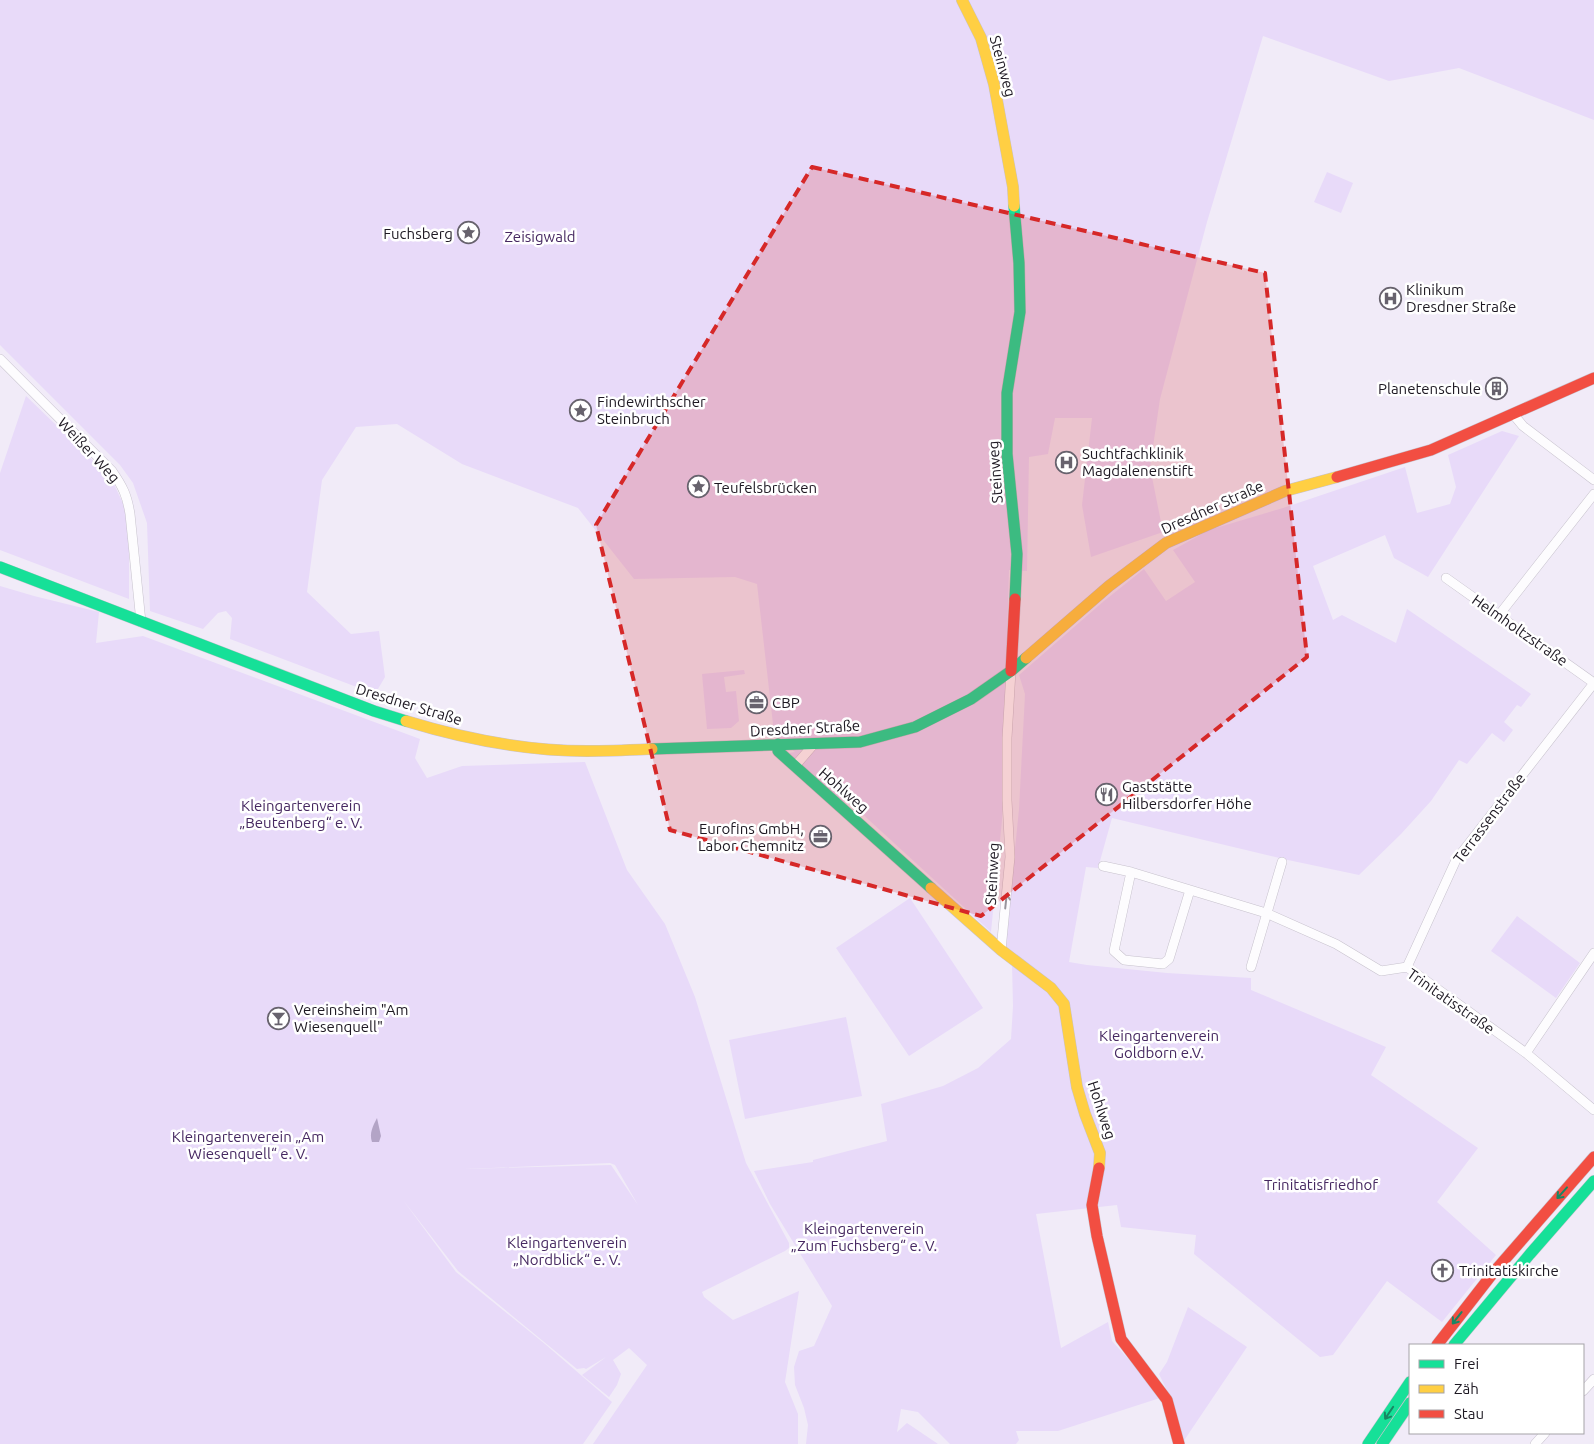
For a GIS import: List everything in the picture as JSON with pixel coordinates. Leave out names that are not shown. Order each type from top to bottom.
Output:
[{"type":"main road","name":"Steinweg","points":[[962,0],[981,38],[994,84],[1013,187],[1018,253],[1020,312],[1007,393],[1007,454],[1017,554],[1010,671]]},
{"type":"main road","name":"Dresdner Straße","points":[[0,567],[374,711],[423,727],[488,742],[586,751],[860,742],[914,727],[971,700],[1010,671],[1109,586],[1166,543],[1285,491],[1432,450],[1594,378]]},
{"type":"main road","name":"Hohlweg","points":[[778,744],[778,751],[1001,950],[1051,988],[1064,1004],[1077,1087],[1100,1153],[1092,1204],[1097,1236],[1121,1339],[1167,1400],[1180,1444]]},
{"type":"main road","points":[[1437,1344],[1501,1264],[1594,1157]]},
{"type":"main road","points":[[1455,1344],[1530,1254],[1594,1182]]},
{"type":"main road","points":[[1368,1444],[1409,1383]]},
{"type":"main road","points":[[1382,1444],[1409,1404]]},
{"type":"street","name":"Weißer Weg","points":[[0,359],[112,471],[124,487],[130,514],[141,622]]},
{"type":"street","points":[[1513,414],[1523,426],[1594,480]]},
{"type":"street","points":[[1499,615],[1594,494]]},
{"type":"street","name":"Helmholtzstraße","points":[[1446,578],[1594,683]]},
{"type":"street","name":"Steinweg","points":[[1001,950],[1007,895],[1009,847],[1007,738],[1010,671]]},
{"type":"street","name":"Terrassenstraße","points":[[1407,967],[1456,860],[1594,683]]},
{"type":"street","name":"Hohlweg","points":[[795,766],[814,744]]},
{"type":"street","points":[[1252,967],[1282,862]]},
{"type":"street","name":"Trinitatisstraße","points":[[1104,866],[1131,872],[1266,913],[1336,944],[1381,971],[1407,967],[1526,1053],[1594,1110]]},
{"type":"street","points":[[1131,872],[1114,951],[1124,960],[1163,964],[1169,959],[1190,890]]},
{"type":"street","points":[[1526,1053],[1594,953]]},
{"type":"street","points":[[1584,1390],[1594,1379]]},
{"type":"street","points":[[1535,1444],[1545,1434]]},
{"type":"highlighted area","points":[[812,167],[1265,273],[1307,657],[981,916],[670,830],[596,525]]},
{"type":"green space","name":"Zeisigwald","points":[[0,0],[1594,0],[1594,120],[1459,68],[1389,81],[1263,36],[1207,222],[1160,399],[1150,467],[1163,532],[1091,557],[1082,505],[1092,418],[1055,418],[1048,454],[1029,457],[1027,571],[1009,570],[1002,820],[991,932],[845,798],[843,804],[789,753],[795,752],[774,733],[757,584],[735,577],[634,579],[578,508],[462,464],[397,424],[356,427],[322,480],[307,592],[351,634],[379,631],[385,677],[375,694],[230,639],[232,618],[226,611],[218,613],[203,629],[150,611],[147,523],[133,483],[120,465],[0,345]]},
{"type":"green space","points":[[1327,172],[1353,183],[1341,213],[1314,202]]},
{"type":"green space","points":[[26,396],[111,478],[129,516],[129,599],[0,550],[0,473]]},
{"type":"green space","points":[[1502,431],[1519,436],[1428,577],[1394,558],[1385,535],[1313,566],[1333,620],[1342,615],[1396,643],[1407,609],[1531,694],[1521,707],[1517,705],[1504,722],[1513,730],[1504,742],[1492,733],[1467,764],[1459,760],[1431,801],[1401,834],[1359,875],[1112,818],[1098,868],[1086,867],[1069,962],[1167,973],[1251,978],[1251,990],[1386,1047],[1371,1075],[1478,1148],[1437,1202],[1496,1255],[1442,1322],[1387,1281],[1333,1355],[1320,1357],[1194,1254],[1196,1235],[1121,1227],[1117,1205],[1036,1214],[1061,1348],[1108,1322],[1112,1341],[1163,1397],[1058,1431],[1016,1431],[1019,1440],[1016,1444],[950,1444],[918,1412],[901,1409],[897,1432],[907,1423],[938,1444],[806,1444],[808,1425],[795,1385],[794,1367],[799,1351],[814,1346],[832,1306],[770,1204],[754,1171],[813,1162],[813,1160],[887,1141],[881,1104],[943,1086],[978,1068],[1011,1039],[1013,1006],[1012,964],[1005,949],[1019,809],[1025,694],[1019,675],[1144,569],[1166,601],[1195,582],[1173,550],[1209,530],[1283,508],[1405,467],[1417,513],[1450,504],[1456,487],[1448,455]]},
{"type":"green space","points":[[0,586],[99,612],[96,643],[143,636],[420,739],[415,758],[427,778],[462,766],[585,762],[627,870],[665,924],[695,997],[746,1163],[789,1243],[789,1248],[785,1251],[702,1292],[704,1297],[733,1320],[799,1291],[785,1382],[798,1414],[798,1444],[593,1444],[647,1365],[629,1348],[613,1360],[621,1374],[617,1385],[609,1397],[582,1375],[606,1357],[586,1369],[577,1369],[458,1271],[403,1200],[456,1272],[545,1344],[612,1402],[583,1444],[0,1444]],"holes":[[[610,1163],[615,1165],[638,1205],[611,1165],[465,1169]]]},
{"type":"green space","points":[[744,670],[745,674],[724,677],[726,692],[736,691],[739,721],[731,728],[707,729],[702,674]]},
{"type":"green space","points":[[910,898],[983,1008],[909,1056],[836,948]]},
{"type":"green space","points":[[1517,916],[1580,963],[1556,998],[1491,951]]},
{"type":"green space","points":[[846,1017],[862,1096],[745,1119],[729,1040]]},
{"type":"green space","points":[[1188,1307],[1247,1347],[1183,1442],[1174,1405],[1159,1374],[1167,1362]]},
{"type":"shaded area","points":[[377,1118],[381,1136],[379,1142],[372,1142],[371,1133]]},
{"type":"traffic: fast","points":[[1014,206],[1019,263],[1020,312],[1007,393],[1007,454],[1017,554],[1015,599]]},
{"type":"traffic: fast","points":[[0,567],[374,711],[406,721]]},
{"type":"traffic: fast","points":[[652,749],[860,742],[915,727],[971,699],[1026,658]]},
{"type":"traffic: fast","points":[[778,744],[778,751],[931,888]]},
{"type":"traffic: fast","points":[[1455,1344],[1594,1181]]},
{"type":"traffic: fast","points":[[1368,1444],[1409,1383]]},
{"type":"traffic: fast","points":[[1382,1444],[1409,1404]]},
{"type":"traffic: slow","points":[[962,0],[981,38],[994,84],[1013,187],[1014,206]]},
{"type":"traffic: slow","points":[[1026,658],[1109,586],[1166,543],[1285,491],[1337,477]]},
{"type":"traffic: slow","points":[[406,721],[495,743],[541,749],[587,751],[652,749]]},
{"type":"traffic: slow","points":[[931,888],[1001,950],[1051,988],[1064,1004],[1077,1087],[1100,1153],[1099,1168]]},
{"type":"traffic: jam","points":[[1337,477],[1431,450],[1594,378]]},
{"type":"traffic: jam","points":[[1011,671],[1015,599]]},
{"type":"traffic: jam","points":[[1438,1344],[1493,1273],[1594,1157]]},
{"type":"traffic: jam","points":[[1099,1168],[1092,1205],[1097,1236],[1121,1339],[1167,1400],[1179,1444]]},
{"type":"place","name":"Fuchsberg","points":[[469,233]]},
{"type":"place","name":"Klinikum Dresdner Straße","points":[[1390,298]]},
{"type":"place","name":"Planetenschule","points":[[1497,388]]},
{"type":"place","name":"Findewirthscher Steinbruch","points":[[581,410]]},
{"type":"place","name":"Suchtfachklinik Magdalenenstift","points":[[1066,462]]},
{"type":"place","name":"Teufelsbrücken","points":[[698,487]]},
{"type":"place","name":"CBP","points":[[756,702]]},
{"type":"place","name":"Gaststätte Hilbersdorfer Höhe","points":[[1106,795]]},
{"type":"place","name":"Eurofins GmbH, Labor Chemnitz","points":[[820,837]]},
{"type":"place","name":"Vereinsheim \"Am Wiesenquell\"","points":[[278,1018]]},
{"type":"place","name":"Trinitatiskirche","points":[[1443,1270]]},
{"type":"park label","name":"Kleingartenverein „Beutenberg“ e. V.","points":[[301,814]]},
{"type":"park label","name":"Kleingartenverein Goldborn e.V.","points":[[1159,1044]]},
{"type":"park label","name":"Kleingartenverein „Am Wiesenquell“ e. V.","points":[[248,1144]]},
{"type":"park label","name":"Trinitatisfriedhof","points":[[1321,1184]]},
{"type":"park label","name":"Kleingartenverein „Zum Fuchsberg“ e. V.","points":[[864,1236]]},
{"type":"park label","name":"Kleingartenverein „Nordblick“ e. V.","points":[[567,1250]]}]
